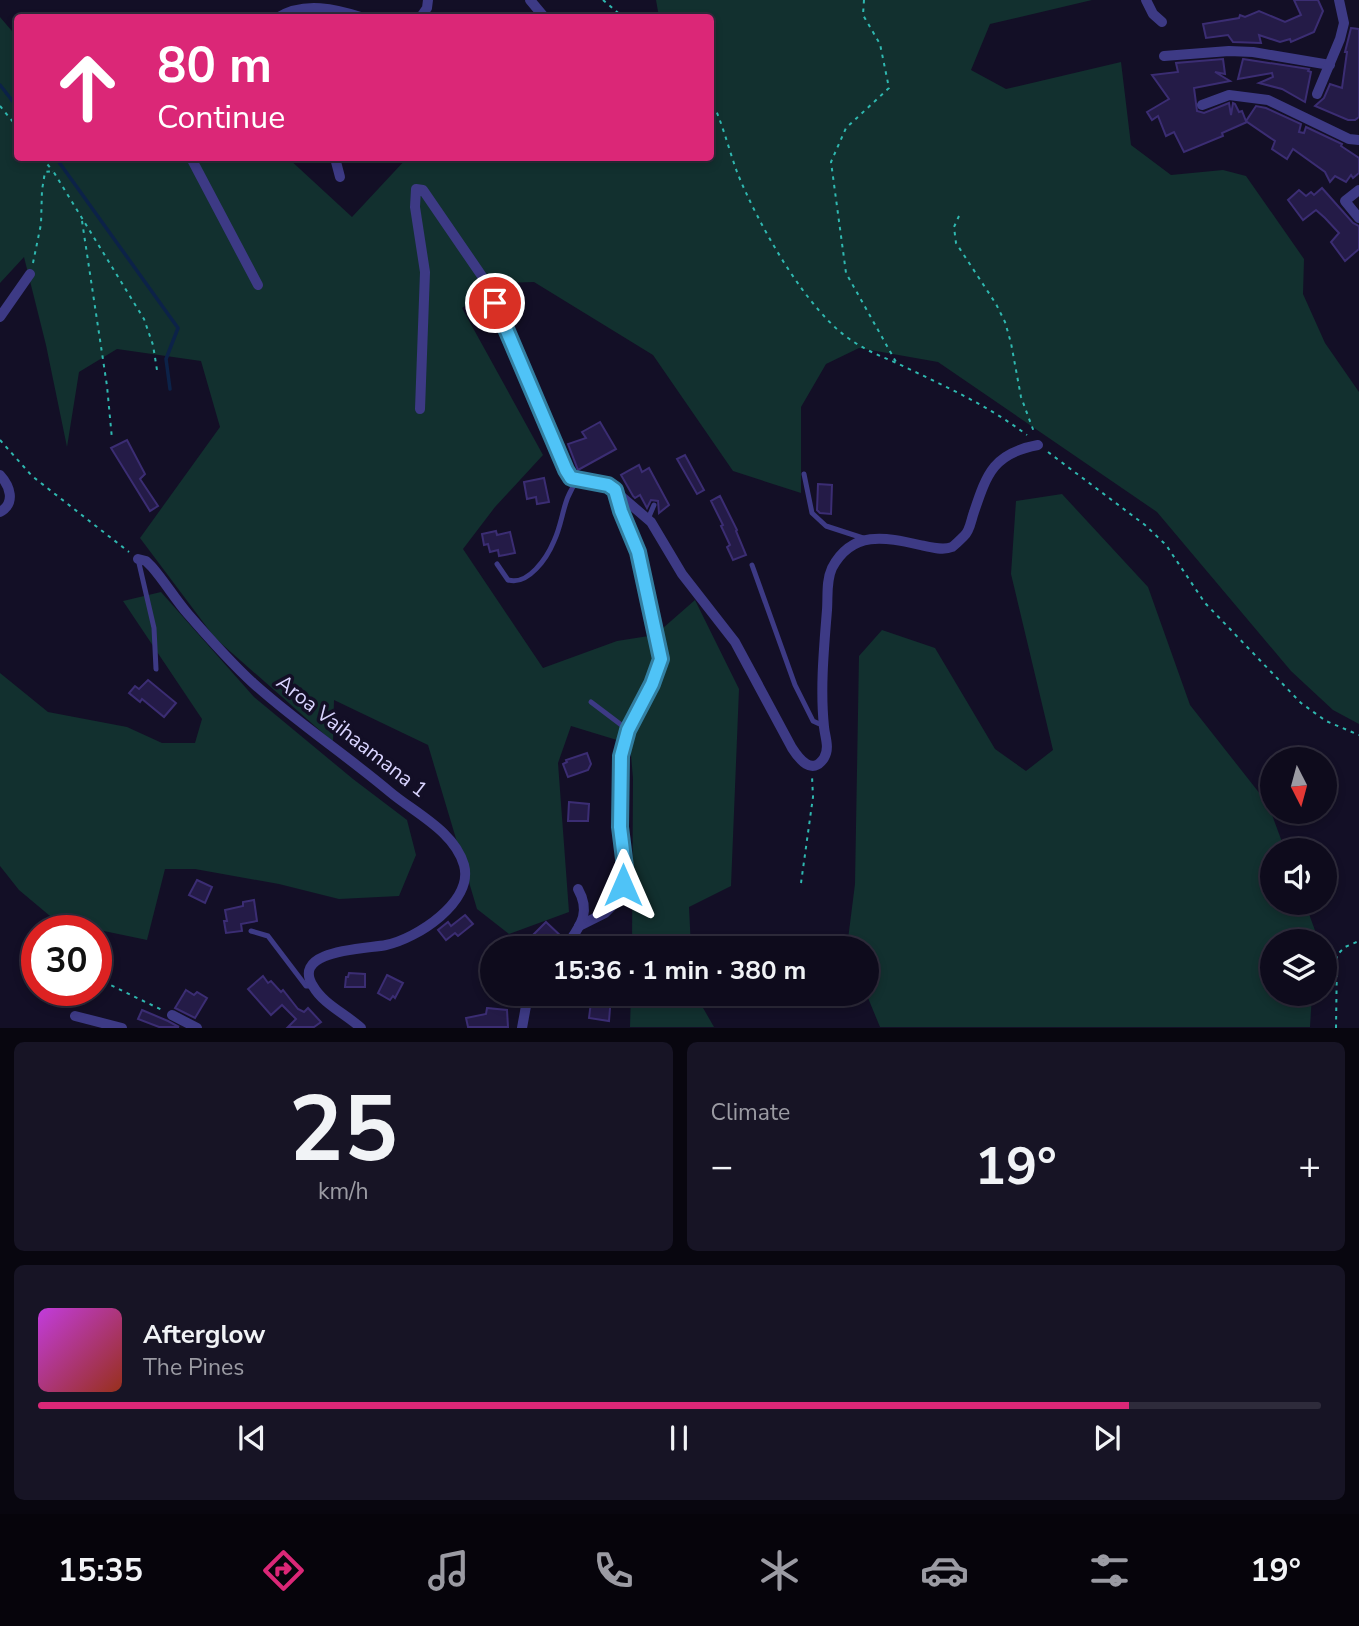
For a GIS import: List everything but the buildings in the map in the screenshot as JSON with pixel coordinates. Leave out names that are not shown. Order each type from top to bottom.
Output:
[{"type":"street","points":[[530,0],[542,14]]},
{"type":"street","points":[[1146,0],[1153,14],[1163,22]]},
{"type":"street","points":[[1317,94],[1344,23],[1339,0]]},
{"type":"street","points":[[282,14],[321,8],[352,14]]},
{"type":"street","points":[[1164,55],[1253,52],[1330,65]]},
{"type":"street","points":[[1202,105],[1229,95],[1268,100],[1349,139],[1359,140]]},
{"type":"street","points":[[193,161],[258,285]]},
{"type":"street","points":[[336,161],[340,177]]},
{"type":"street","points":[[420,409],[425,272],[415,207],[416,189],[423,190],[486,282],[571,478],[608,485],[648,519],[682,574],[734,642],[802,763],[812,765],[824,758],[827,744],[824,726],[823,653],[828,583],[832,568],[852,545],[866,539],[899,540],[932,548],[952,547],[967,534],[984,483],[993,466],[1007,454],[1039,446]]},
{"type":"street","points":[[1359,190],[1345,201],[1359,218]]},
{"type":"street","points":[[0,317],[30,274]]},
{"type":"street","points":[[0,475],[10,489],[10,498],[6,508],[0,512]]},
{"type":"street","points":[[579,926],[605,913],[613,905],[626,875],[620,827],[621,756],[628,730],[652,684],[661,659],[638,552],[615,490]]},
{"type":"street","name":"Aroa Vaihaamana 1","points":[[138,559],[146,561],[187,613],[252,682],[328,745],[440,829],[455,848],[464,866],[465,882],[456,901],[432,924],[388,945],[337,952],[320,958],[313,963],[310,971],[313,986]]},
{"type":"street","points":[[573,936],[585,913],[585,901],[578,889]]},
{"type":"street","points":[[313,986],[329,1003],[361,1027]]},
{"type":"street","points":[[522,1027],[526,1006]]},
{"type":"street","points":[[172,1015],[197,1027]]},
{"type":"street","points":[[80,1021],[122,1027]]},
{"type":"lane","points":[[804,474],[812,513],[826,526],[866,539]]},
{"type":"lane","points":[[498,564],[508,580],[523,581],[530,575],[554,541],[565,500],[578,480]]},
{"type":"lane","points":[[648,519],[654,505]]},
{"type":"lane","points":[[138,559],[154,628],[156,669]]},
{"type":"lane","points":[[752,565],[795,685],[813,720],[824,726]]},
{"type":"lane","points":[[592,702],[628,730]]},
{"type":"lane","points":[[251,931],[268,936],[306,986],[313,986]]},
{"type":"path","points":[[603,0],[619,14]]},
{"type":"path","points":[[864,0],[863,15],[880,44],[889,88],[846,128],[831,162],[846,273],[896,363]]},
{"type":"path","points":[[714,105],[737,172],[756,214],[782,259],[820,314],[853,342],[998,414],[1146,524],[1166,545],[1205,603],[1301,703],[1326,721],[1359,735]]},
{"type":"path","points":[[0,106],[14,123]]},
{"type":"path","points":[[45,161],[81,220],[103,249],[144,319],[153,345],[157,370]]},
{"type":"path","points":[[30,274],[41,224],[45,172],[53,171]]},
{"type":"path","points":[[959,216],[954,227],[956,243],[996,304],[1004,322],[1011,343],[1021,397],[1039,446]]},
{"type":"path","points":[[81,220],[107,386],[112,439]]},
{"type":"path","points":[[0,440],[32,476],[138,559]]},
{"type":"path","points":[[801,883],[813,797],[812,765]]},
{"type":"path","points":[[1336,1027],[1337,955],[1345,947],[1359,941]]},
{"type":"path","points":[[112,986],[172,1015]]},
{"type":"green space","points":[[656,0],[1092,0],[990,24],[971,70],[1006,89],[1121,62],[1131,145],[1171,175],[1223,170],[1246,176],[1304,259],[1303,294],[1325,343],[1359,392],[1359,724],[1333,710],[1291,671],[1157,512],[938,362],[859,348],[826,364],[801,407],[801,493],[733,471],[653,355],[534,282],[501,283],[462,308],[543,455],[495,507],[463,549],[543,668],[617,641],[655,635],[695,600],[739,689],[731,886],[689,907],[690,936],[632,936],[633,778],[630,744],[571,726],[558,763],[569,912],[509,934],[477,909],[428,745],[334,700],[333,742],[215,638],[140,538],[220,427],[201,361],[117,349],[79,372],[67,447],[24,257],[0,283],[0,17],[14,33],[14,161],[291,161],[352,217],[404,161],[714,161],[714,14],[658,14]]},
{"type":"green space","points":[[1062,494],[1148,587],[1190,705],[1260,794],[1260,824],[1275,824],[1281,838],[1260,838],[1260,915],[1309,915],[1314,929],[1260,929],[1260,1006],[1311,1006],[1310,1027],[880,1027],[871,1006],[879,1006],[879,936],[848,936],[855,884],[859,656],[882,630],[935,648],[995,749],[1026,771],[1053,750],[1011,574],[1016,501]]},
{"type":"green space","points":[[161,592],[254,697],[407,820],[416,855],[399,896],[339,899],[279,884],[195,869],[165,869],[147,940],[112,933],[112,915],[49,915],[19,890],[0,866],[0,673],[48,712],[127,727],[162,743],[195,743],[202,719],[123,601]]},
{"type":"green space","points":[[631,1006],[702,1006],[714,1027],[630,1027]]},
{"type":"waterway","points":[[0,85],[14,103]]},
{"type":"waterway","points":[[58,161],[178,328],[166,359],[170,389]]},
{"type":"route","points":[[495,303],[566,470],[571,478],[608,485],[615,490],[638,552],[645,580],[661,659],[652,684],[628,730],[621,756],[620,827],[626,875],[623,885]]}]
